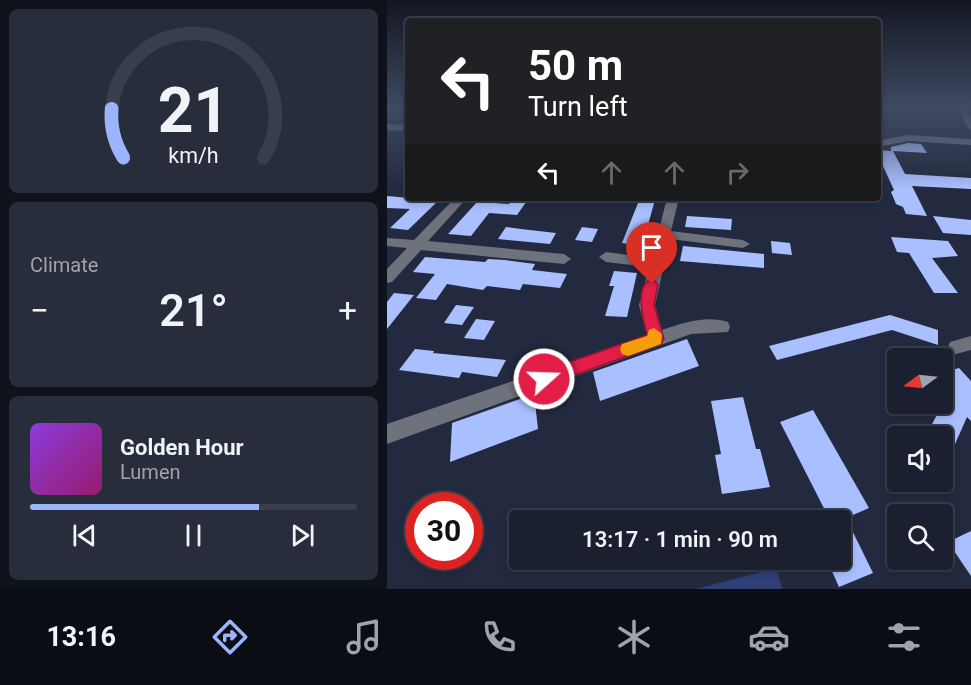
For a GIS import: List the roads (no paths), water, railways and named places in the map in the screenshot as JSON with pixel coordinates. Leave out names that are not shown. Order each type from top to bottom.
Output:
[{"type":"street","points":[[881,143],[908,138],[971,141]]},
{"type":"street","points":[[387,278],[458,201]]},
{"type":"street","points":[[656,339],[647,305],[672,201]]},
{"type":"street","points":[[664,234],[743,244]]},
{"type":"street","points":[[387,242],[564,259]]},
{"type":"street","points":[[606,257],[656,263]]},
{"type":"street","points":[[387,434],[691,327],[722,327]]}]
